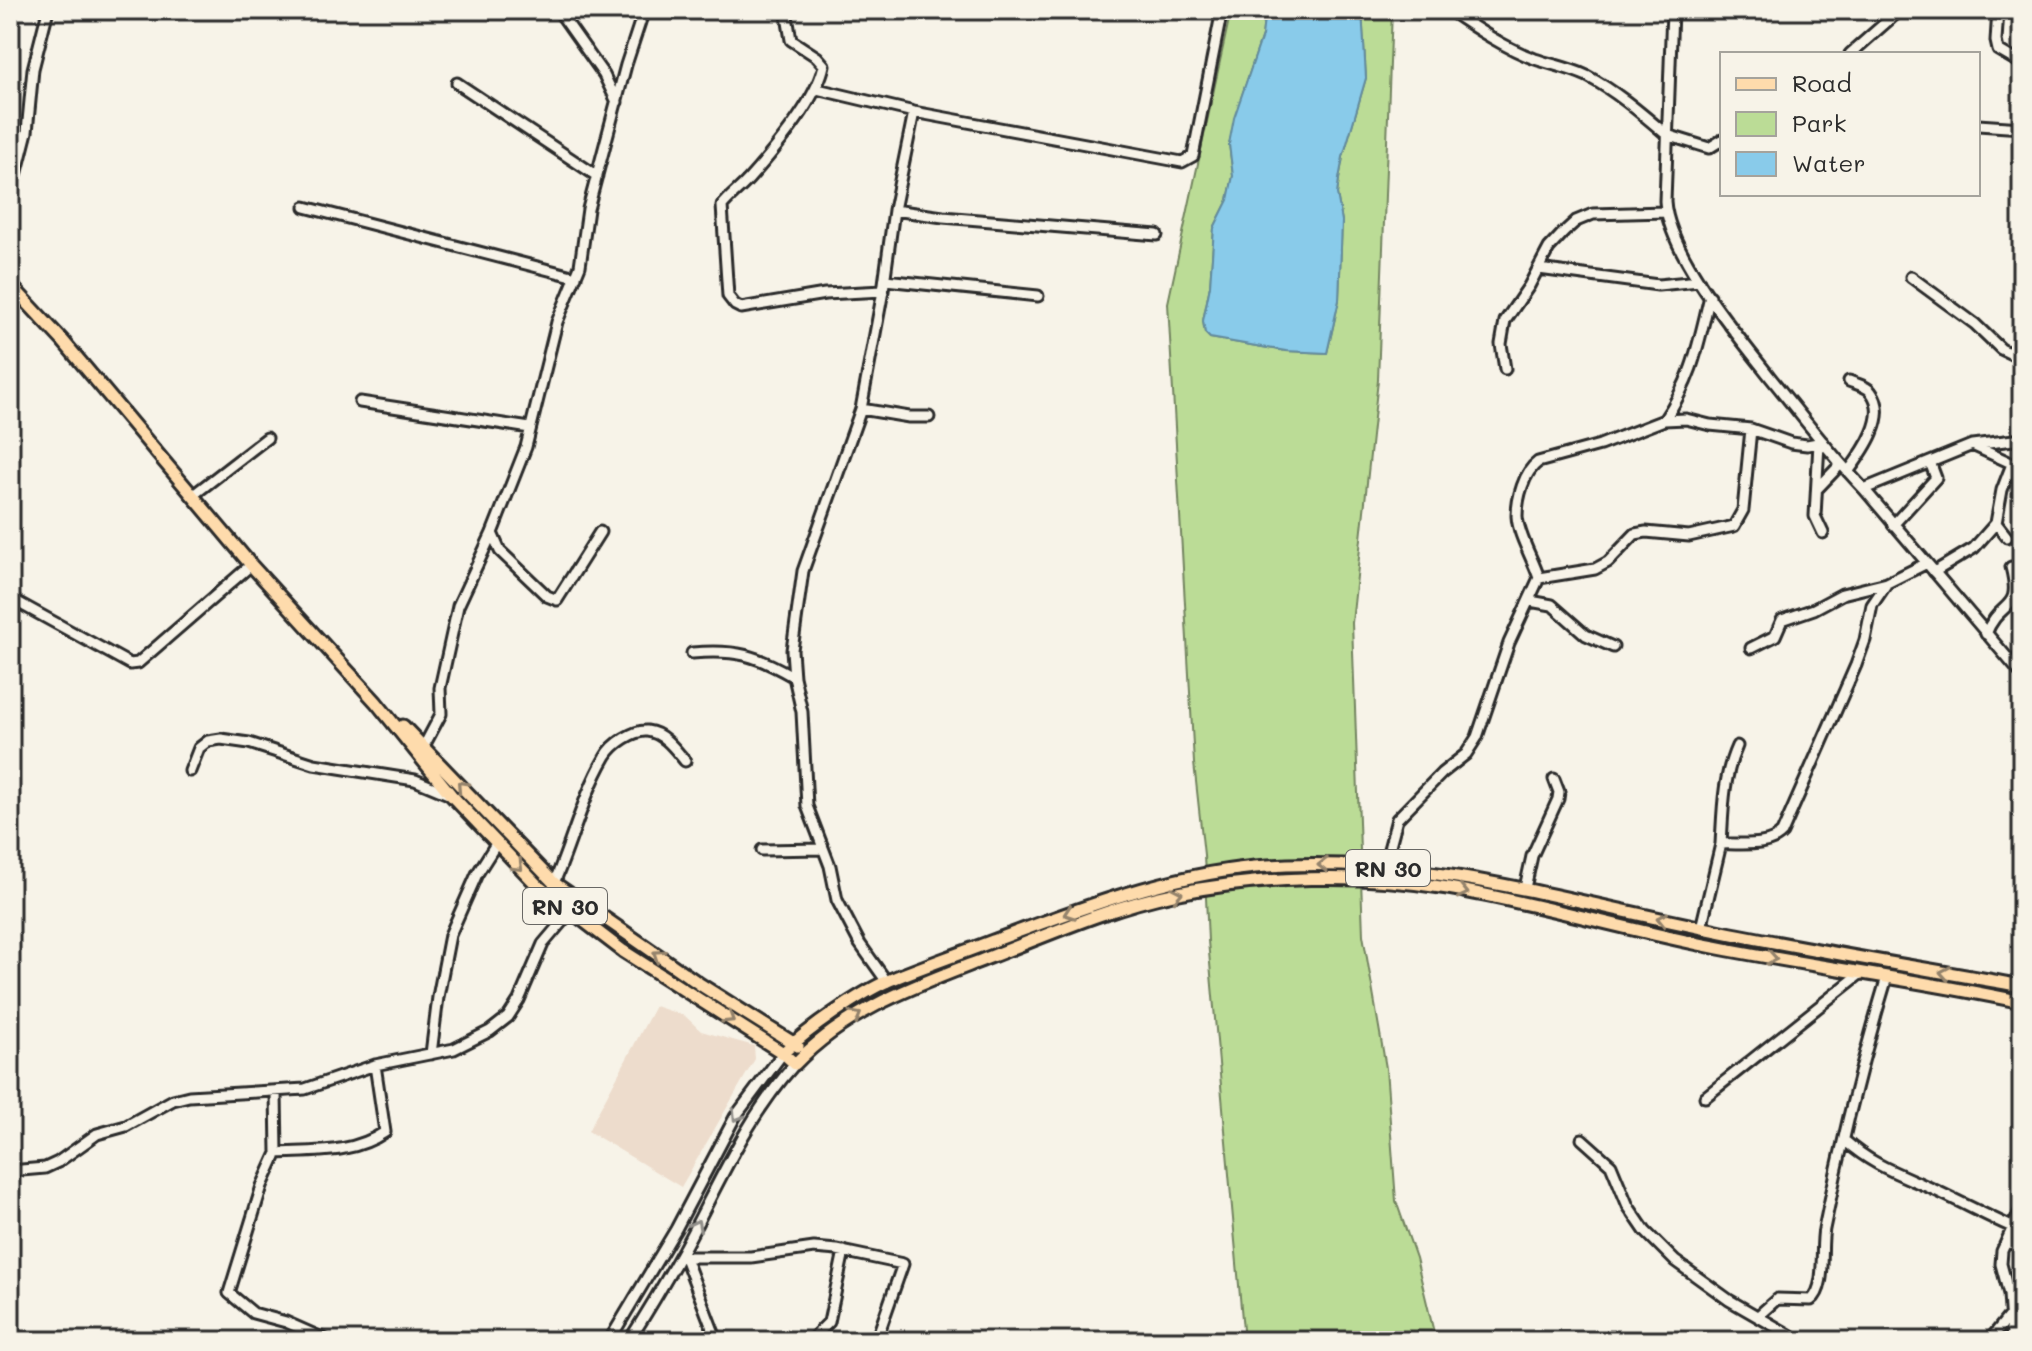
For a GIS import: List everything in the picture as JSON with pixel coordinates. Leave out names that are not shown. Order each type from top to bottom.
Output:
[{"type":"main road","name":"RN 30","points":[[10,284],[63,341],[251,565],[376,702],[451,795],[538,886],[623,951],[783,1053],[795,1064],[842,1025],[895,993],[1115,910],[1171,895],[1255,882],[1318,879],[1385,881],[1448,888],[1700,944],[2022,1002]]},
{"type":"main road","name":"RN 30","points":[[376,702],[424,746],[554,883],[805,1053]]},
{"type":"main road","name":"RN 30","points":[[783,1053],[887,982],[1111,898],[1169,881],[1254,868],[1319,864],[1451,875],[1525,888],[1701,928],[2022,985]]},
{"type":"street","points":[[10,199],[27,132],[33,69],[48,10]]},
{"type":"street","points":[[558,10],[610,84],[617,102]]},
{"type":"street","points":[[424,746],[441,714],[440,688],[458,606],[520,467],[557,322],[566,294],[576,277],[588,209],[644,10]]},
{"type":"street","points":[[786,10],[791,40],[824,65],[817,89],[747,181],[722,206],[728,296],[741,308],[825,294],[883,291]]},
{"type":"street","points":[[817,89],[914,112],[1182,162],[1193,156],[1222,10]]},
{"type":"street","points":[[1449,10],[1524,55],[1566,67],[1603,85],[1625,99],[1667,135],[1709,148],[1720,141]]},
{"type":"street","points":[[1672,10],[1666,212],[1699,281],[1821,442],[2022,675]]},
{"type":"street","points":[[1852,52],[1900,10]]},
{"type":"street","points":[[1998,10],[1998,50],[2022,64]]},
{"type":"street","points":[[457,83],[597,176]]},
{"type":"street","points":[[887,982],[860,944],[837,900],[807,806],[802,712],[794,677],[795,618],[803,571],[861,409],[885,280],[894,210],[914,112]]},
{"type":"street","points":[[1980,125],[2022,128]]},
{"type":"street","points":[[305,207],[576,277]]},
{"type":"street","points":[[894,210],[1157,235]]},
{"type":"street","points":[[1505,369],[1501,344],[1505,321],[1549,248],[1583,217],[1613,212],[1666,212]]},
{"type":"street","points":[[1539,269],[1658,285],[1699,281]]},
{"type":"street","points":[[1911,277],[1975,324],[2001,349],[2022,359]]},
{"type":"street","points":[[885,280],[1038,296]]},
{"type":"street","points":[[1664,420],[1688,380],[1710,296]]},
{"type":"street","points":[[1818,488],[1844,468],[1872,438],[1877,403],[1871,391],[1849,381]]},
{"type":"street","points":[[360,402],[530,428]]},
{"type":"street","points":[[861,409],[929,417]]},
{"type":"street","points":[[1384,868],[1397,819],[1442,773],[1466,754],[1477,737],[1509,643],[1539,578],[1517,517],[1522,487],[1531,466],[1623,437],[1664,420],[1686,419],[1751,429],[1791,443],[1807,445],[1821,442]]},
{"type":"street","points":[[1539,578],[1595,569],[1608,562],[1635,534],[1646,532],[1689,536],[1734,526],[1743,510],[1751,429]]},
{"type":"street","points":[[192,496],[267,438]]},
{"type":"street","points":[[1864,489],[1972,445],[2022,439]]},
{"type":"street","points":[[1821,442],[1815,516],[1823,533]]},
{"type":"street","points":[[1934,572],[1974,548],[1996,523],[2002,490],[2017,466],[1972,445]]},
{"type":"street","points":[[1893,525],[1936,478],[1930,462]]},
{"type":"street","points":[[1996,523],[2007,537]]},
{"type":"street","points":[[492,533],[500,551],[547,596],[557,600],[600,532]]},
{"type":"street","points":[[482,554],[500,551]]},
{"type":"street","points":[[1751,648],[1775,636],[1782,620],[1814,609],[1842,594],[1887,583],[1927,563]]},
{"type":"street","points":[[10,598],[130,664],[138,663],[251,565]]},
{"type":"street","points":[[1986,634],[1991,622],[2013,601],[2016,592],[2011,567]]},
{"type":"street","points":[[1721,844],[1766,842],[1775,840],[1782,833],[1856,665],[1872,605],[1887,583]]},
{"type":"street","points":[[1530,601],[1552,605],[1586,635],[1613,647]]},
{"type":"street","points":[[692,653],[733,651],[753,655],[794,677]]},
{"type":"street","points":[[554,883],[587,799],[606,756],[614,746],[636,732],[645,731],[657,734],[685,761]]},
{"type":"street","points":[[190,771],[199,748],[208,741],[221,739],[249,743],[314,764],[415,780],[451,795]]},
{"type":"street","points":[[1701,928],[1721,844],[1724,793],[1730,762],[1737,746]]},
{"type":"street","points":[[1525,888],[1532,856],[1558,799],[1554,779]]},
{"type":"street","points":[[431,1054],[450,935],[477,874],[496,844]]},
{"type":"street","points":[[762,850],[823,849]]},
{"type":"street","points":[[10,1171],[45,1168],[97,1134],[126,1126],[173,1100],[215,1093],[276,1093],[322,1085],[375,1065],[454,1049],[490,1031],[508,1017],[519,1000],[543,944],[571,911]]},
{"type":"street","points":[[1705,1097],[1860,974]]},
{"type":"street","points":[[1758,1316],[1777,1299],[1804,1301],[1817,1295],[1820,1288],[1821,1239],[1860,1066],[1887,977]]},
{"type":"street","points":[[609,1341],[661,1255],[735,1117],[783,1053]]},
{"type":"street","points":[[629,1341],[684,1254],[747,1126],[776,1084],[795,1064]]},
{"type":"street","points":[[277,1153],[354,1148],[385,1132],[375,1065]]},
{"type":"street","points":[[276,1093],[277,1153],[262,1186],[229,1293],[253,1313],[286,1322],[329,1341]]},
{"type":"street","points":[[1582,1139],[1611,1165],[1628,1206],[1645,1231],[1675,1261],[1729,1300],[1800,1341]]},
{"type":"street","points":[[1844,1140],[1865,1159],[1887,1171],[2012,1227]]},
{"type":"street","points":[[2012,1341],[2009,1294],[2001,1264],[2012,1227],[2022,1207]]},
{"type":"street","points":[[2007,1242],[2022,1247]]},
{"type":"street","points":[[684,1254],[751,1257],[814,1248],[903,1264],[876,1341]]},
{"type":"street","points":[[810,1341],[829,1322],[844,1251]]},
{"type":"street","points":[[684,1254],[717,1341]]},
{"type":"street","points":[[1989,1341],[2022,1300]]},
{"type":"shaded area","points":[[655,1006],[685,1016],[701,1031],[754,1046],[755,1059],[681,1187],[588,1131]]},
{"type":"green space","points":[[1231,10],[1265,10],[1262,36],[1229,144],[1233,176],[1228,200],[1214,228],[1210,286],[1203,321],[1205,333],[1210,338],[1286,351],[1327,353],[1339,300],[1342,221],[1337,194],[1339,179],[1366,78],[1362,10],[1392,10],[1378,380],[1352,623],[1363,935],[1386,1068],[1396,1201],[1416,1258],[1436,1341],[1244,1341],[1194,763],[1168,303]]},
{"type":"water","points":[[1265,10],[1362,10],[1366,78],[1339,179],[1337,194],[1342,221],[1339,300],[1327,353],[1286,351],[1210,338],[1205,333],[1203,321],[1210,286],[1214,228],[1228,200],[1233,176],[1229,144],[1234,118],[1262,36]]}]
